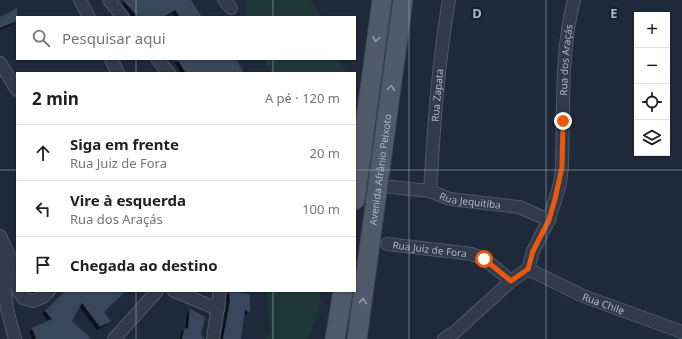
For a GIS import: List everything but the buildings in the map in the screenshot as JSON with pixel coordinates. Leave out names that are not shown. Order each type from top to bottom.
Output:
[{"type":"main road","points":[[356,193],[382,0]]},
{"type":"main road","name":"Avenida Afrânio Peixoto","points":[[357,339],[403,0]]},
{"type":"main road","points":[[335,339],[343,292]]},
{"type":"street","points":[[80,0],[88,16]]},
{"type":"street","points":[[109,0],[122,16]]},
{"type":"street","name":"Rua Zapata","points":[[430,191],[436,101],[442,42],[449,0]]},
{"type":"street","name":"Rua dos Araçás","points":[[528,269],[533,251],[549,220],[560,184],[562,167],[566,52],[574,0]]},
{"type":"street","points":[[112,60],[118,72]]},
{"type":"street","points":[[159,60],[168,72]]},
{"type":"street","points":[[0,63],[16,88]]},
{"type":"street","name":"Rua Jequitiba","points":[[391,187],[430,191],[450,199],[519,207],[549,220]]},
{"type":"street","points":[[0,236],[11,260],[16,283]]},
{"type":"street","name":"Rua Juiz de Fora","points":[[387,244],[472,254],[492,264],[511,281]]},
{"type":"street","points":[[0,252],[7,309],[15,339]]},
{"type":"street","points":[[444,339],[455,332],[511,281],[528,269]]},
{"type":"street","name":"Rua Chile","points":[[528,269],[582,296],[682,332]]},
{"type":"street","points":[[19,292],[23,298],[33,301],[43,297],[48,292]]},
{"type":"street","points":[[114,339],[156,292]]},
{"type":"street","points":[[176,292],[218,309]]},
{"type":"street","points":[[213,339],[220,292]]},
{"type":"green space","points":[[246,0],[310,0],[321,16],[246,16]]},
{"type":"green space","points":[[264,60],[340,60],[346,72],[270,72]]},
{"type":"green space","points":[[267,292],[319,292],[321,304],[308,339],[265,339],[270,332]]},
{"type":"route","points":[[484,259],[511,281],[528,269],[533,251],[549,220],[560,184],[563,121]]}]
